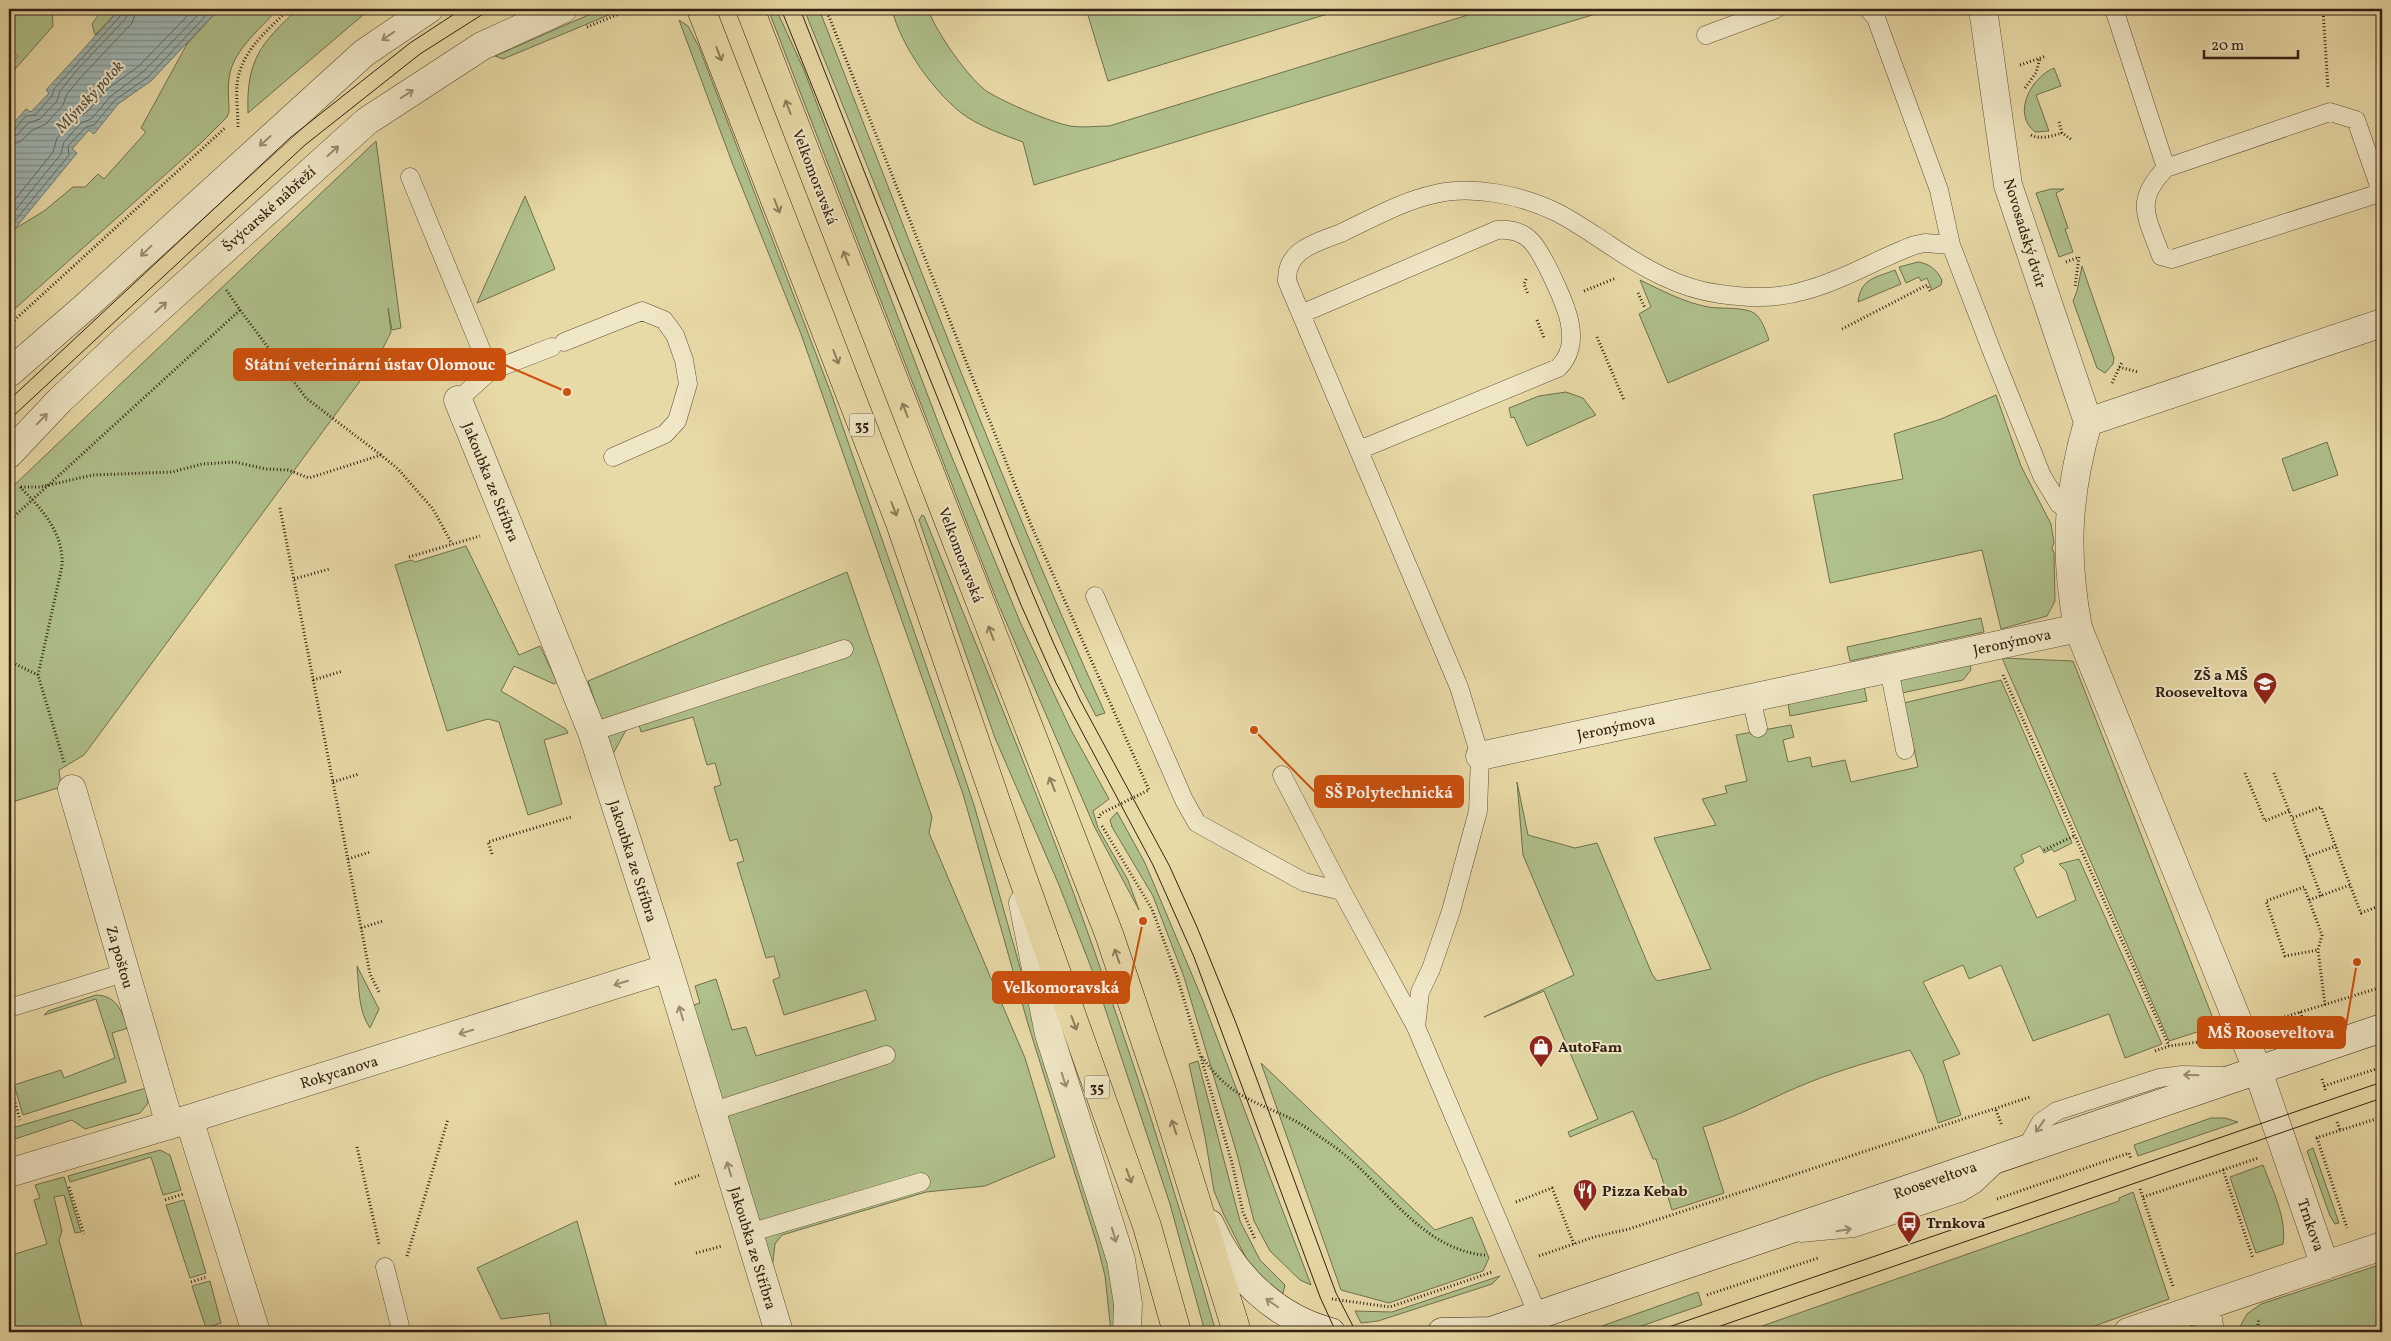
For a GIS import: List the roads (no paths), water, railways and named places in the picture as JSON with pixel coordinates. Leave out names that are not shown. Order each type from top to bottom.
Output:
[{"type":"main road","name":"35","points":[[701,9],[900,523],[1011,845],[1147,1226],[1177,1332]]},
{"type":"main road","name":"Velkomoravská","points":[[750,9],[1070,829],[1109,934],[1188,1174],[1237,1332]]},
{"type":"street","points":[[9,373],[85,307],[317,94],[364,54],[429,9]]},
{"type":"street","name":"Švýcarské nábřeží","points":[[9,454],[60,400],[123,341],[367,121],[482,46],[563,9]]},
{"type":"street","name":"Novosadský dvůr","points":[[1983,9],[2008,185],[2088,422]]},
{"type":"street","points":[[2249,1074],[2078,628],[2070,588],[2070,512],[2077,461],[2088,422],[2382,322]]},
{"type":"street","name":"Jakoubka ze Stříbra","points":[[458,400],[592,732],[668,968],[711,1112],[738,1239],[779,1332]]},
{"type":"street","name":"Jeronýmova","points":[[1480,756],[2078,628]]},
{"type":"street","name":"Za poštou","points":[[72,789],[124,973],[256,1332]]},
{"type":"street","points":[[1011,845],[1049,1034],[1121,1260],[1128,1304],[1127,1332]]},
{"type":"street","name":"Rokycanova","points":[[9,1172],[179,1122],[668,968]]},
{"type":"street","name":"Rooseveltova","points":[[1442,1332],[1491,1332],[2382,1028]]},
{"type":"street","name":"Trnkova","points":[[2249,1074],[2325,1266]]},
{"type":"street","points":[[1188,1174],[1212,1228],[1225,1252],[1244,1279],[1288,1315],[1301,1323],[1331,1332]]},
{"type":"street","points":[[2128,1332],[2208,1320],[2325,1266],[2382,1246]]},
{"type":"lane","points":[[1706,35],[1776,9]]},
{"type":"lane","points":[[1868,9],[1876,18],[1939,190],[1952,245],[2042,476],[2059,504],[2070,512]]},
{"type":"lane","points":[[2114,9],[2166,168]]},
{"type":"lane","points":[[2330,112],[2356,120],[2381,194],[2172,259],[2161,256],[2145,201],[2151,183],[2166,168],[2330,112]]},
{"type":"lane","points":[[410,177],[490,371]]},
{"type":"lane","points":[[1416,1027],[1420,992],[1431,969],[1451,911],[1478,811],[1480,756],[1459,687],[1287,281],[1287,270],[1293,257],[1320,241],[1411,202],[1445,192],[1484,192],[1508,196],[1542,206],[1562,216],[1655,273],[1692,288],[1720,294],[1751,297],[1790,294],[1813,288],[1915,245],[1925,243],[1952,245]]},
{"type":"lane","points":[[1301,314],[1497,230],[1510,230],[1524,235],[1541,252],[1570,323],[1570,349],[1562,364],[1558,368],[1359,450]]},
{"type":"lane","points":[[458,400],[490,371],[642,311],[664,320],[675,335],[684,360],[688,384],[677,422],[665,434],[613,457]]},
{"type":"lane","points":[[1095,596],[1184,800],[1197,823],[1304,882],[1342,891]]},
{"type":"lane","points":[[592,732],[844,649]]},
{"type":"lane","points":[[1889,669],[1905,750]]},
{"type":"lane","points":[[1751,698],[1758,728]]},
{"type":"lane","points":[[1282,775],[1416,1027],[1538,1315]]},
{"type":"lane","points":[[9,1008],[124,973]]},
{"type":"lane","points":[[711,1112],[886,1055]]},
{"type":"lane","points":[[738,1239],[921,1182]]},
{"type":"lane","points":[[384,1267],[400,1326],[397,1332]]},
{"type":"water","name":"Mlýnský potok","points":[[120,9],[219,9],[151,81],[118,104],[94,134],[89,130],[72,149],[77,153],[9,236],[9,128],[26,109],[31,112],[49,93],[46,90]]},
{"type":"tram line","points":[[9,400],[291,137],[410,43],[462,9]]},
{"type":"tram line","points":[[9,420],[305,145],[420,54],[491,9]]},
{"type":"tram line","points":[[781,9],[1021,605],[1056,683],[1153,865],[1194,957],[1320,1297],[1336,1332]]},
{"type":"tram line","points":[[800,9],[1010,540],[1080,700],[1169,865],[1197,927],[1236,1023],[1336,1293],[1356,1332]]},
{"type":"tram line","points":[[1654,1332],[2382,1082]]},
{"type":"tram line","points":[[1703,1332],[2382,1098]]},
{"type":"place","name":"Státní veterinární ústav Olomouc","points":[[567,392]]},
{"type":"place","name":"ZŠ a MŠ Rooseveltova","points":[[2265,705]]},
{"type":"place","name":"SŠ Polytechnická","points":[[1254,730]]},
{"type":"place","name":"Velkomoravská","points":[[1143,921]]},
{"type":"place","name":"MŠ Rooseveltova","points":[[2357,962]]},
{"type":"place","name":"AutoFam","points":[[1541,1068]]},
{"type":"place","name":"Pizza Kebab","points":[[1585,1212]]},
{"type":"place","name":"Trnkova","points":[[1909,1244]]}]
